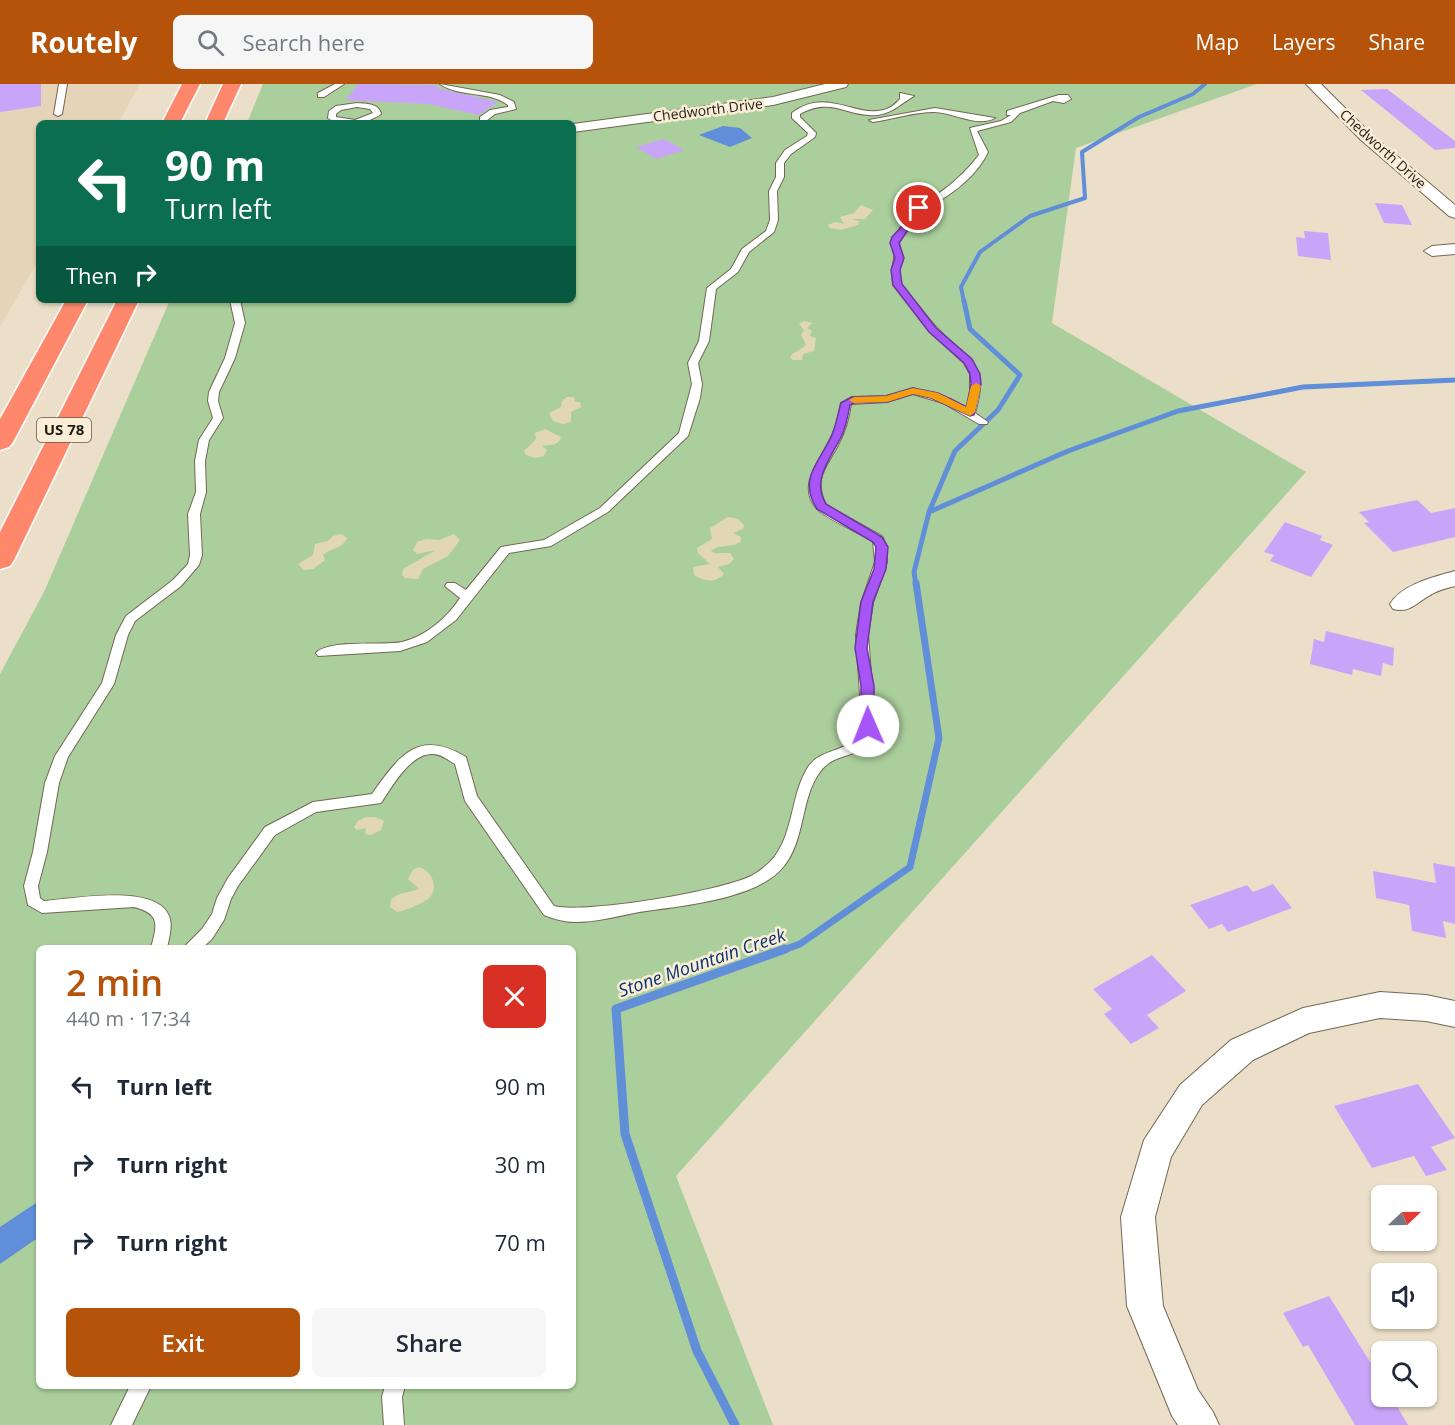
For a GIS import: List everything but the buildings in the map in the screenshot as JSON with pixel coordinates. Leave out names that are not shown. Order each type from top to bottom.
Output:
[{"type":"highway","points":[[173,120],[191,84]]},
{"type":"highway","points":[[215,120],[232,84]]},
{"type":"highway","name":"US 78","points":[[0,442],[75,303]]},
{"type":"highway","name":"US 78","points":[[0,560],[127,303]]},
{"type":"street","name":"Chedworth Drive","points":[[576,128],[773,101],[841,84]]},
{"type":"street","name":"Chedworth Drive","points":[[1313,84],[1366,137],[1455,213]]},
{"type":"street","points":[[1432,251],[1455,249]]},
{"type":"street","points":[[1401,604],[1423,589],[1455,578]]},
{"type":"street","points":[[1200,1425],[1185,1403],[1145,1306],[1138,1217],[1156,1151],[1185,1104],[1191,1095],[1242,1050],[1303,1020],[1338,1011],[1380,1005],[1426,1008],[1455,1014]]},
{"type":"lane","points":[[58,114],[63,84]]},
{"type":"lane","points":[[321,95],[340,84]]},
{"type":"lane","points":[[444,84],[460,91],[500,98],[511,104],[512,109],[493,112],[483,119]]},
{"type":"lane","points":[[322,653],[338,649],[411,645],[439,630],[458,611],[505,550],[547,543],[594,516],[684,434],[697,384],[693,363],[704,340],[712,288],[735,270],[745,251],[770,232],[774,220],[773,191],[780,177],[780,163],[788,152],[811,137],[812,133],[796,118],[796,113],[805,104],[824,96],[836,97],[859,107],[883,109],[895,107],[904,100],[903,95],[910,96],[905,97],[904,96],[907,96]]},
{"type":"lane","points":[[873,120],[935,110],[986,118],[1017,112],[1058,97],[1062,97],[1067,99],[1067,100],[1060,102],[1057,99],[1064,98],[1065,100],[1059,100],[1061,99]]},
{"type":"lane","points":[[336,120],[332,118],[332,113],[339,108],[357,105],[372,107],[377,111],[377,114],[366,120]]},
{"type":"lane","points":[[883,109],[899,116]]},
{"type":"lane","points":[[970,412],[975,392],[975,374],[968,361],[933,330],[897,285],[896,270],[899,253],[895,243],[900,232],[911,222],[915,211],[942,197],[968,174],[983,155],[984,152],[973,130],[980,125],[1007,122],[1017,112]]},
{"type":"lane","points":[[160,945],[165,921],[159,910],[148,904],[134,901],[42,907],[33,902],[31,886],[40,852],[55,772],[62,756],[108,684],[126,625],[139,610],[177,584],[193,565],[196,555],[194,514],[201,492],[200,461],[204,440],[218,418],[213,401],[214,392],[230,358],[240,323],[236,303]]},
{"type":"lane","points":[[194,945],[207,934],[219,916],[224,898],[233,882],[270,831],[314,807],[376,800],[399,766],[423,751],[435,749],[445,751],[461,762],[470,797],[549,911],[563,916],[592,915],[724,889],[754,881],[769,872],[780,861],[790,844],[799,806],[814,768],[859,744],[865,737],[868,726],[867,686],[861,648],[867,602],[880,569],[882,547],[878,539],[821,507],[816,486],[819,465],[837,435],[846,403],[852,400],[887,399],[913,391],[934,395],[970,412],[983,422]]},
{"type":"lane","points":[[451,586],[467,597]]},
{"type":"lane","points":[[121,1425],[139,1389]]},
{"type":"lane","points":[[394,1389],[392,1397],[394,1425]]},
{"type":"shaded area","points":[[0,84],[140,84],[120,120],[36,120],[36,264],[0,327]]},
{"type":"green space","points":[[263,84],[1257,84],[1076,148],[1052,323],[1306,472],[676,1176],[773,1425],[0,1425],[0,674],[44,592],[169,303],[576,303],[576,120],[248,120]]},
{"type":"sand","points":[[861,205],[873,210],[865,219],[852,219],[859,221],[858,225],[841,230],[830,228],[828,225],[835,222],[844,224],[840,217],[854,213]]},
{"type":"sand","points":[[804,321],[812,323],[807,328],[812,331],[810,336],[816,338],[814,351],[803,354],[802,360],[793,360],[790,357],[806,344],[801,335],[804,330],[799,324]]},
{"type":"sand","points":[[567,397],[574,397],[575,402],[580,402],[581,407],[571,412],[571,422],[563,424],[553,421],[549,413],[561,407],[562,401]]},
{"type":"sand","points":[[545,429],[561,437],[560,440],[556,444],[542,446],[547,450],[544,456],[535,458],[526,455],[524,451],[536,439],[535,433]]},
{"type":"sand","points":[[728,517],[738,519],[744,525],[743,529],[733,533],[741,537],[741,541],[711,551],[730,553],[734,559],[729,564],[718,567],[724,574],[716,579],[709,581],[694,575],[693,567],[710,564],[698,553],[697,548],[712,539],[710,528]]},
{"type":"sand","points":[[341,534],[347,538],[345,542],[323,555],[325,560],[313,569],[304,570],[298,564],[313,555],[315,544],[328,541],[333,536]]},
{"type":"sand","points":[[454,534],[460,540],[448,556],[423,569],[418,579],[405,578],[402,575],[403,569],[436,550],[417,554],[413,550],[417,542],[426,539],[439,540]]},
{"type":"sand","points":[[366,817],[375,817],[384,821],[381,830],[371,835],[365,834],[366,828],[357,830],[354,827],[358,821]]},
{"type":"sand","points":[[419,867],[429,873],[432,878],[433,893],[422,903],[397,912],[390,907],[391,900],[397,895],[419,889],[408,879],[413,870]]},
{"type":"water","points":[[723,126],[740,128],[752,138],[730,147],[699,135]]},
{"type":"water","points":[[36,1203],[36,1239],[0,1264],[0,1227]]},
{"type":"waterway","name":"Stone Mountain Creek","points":[[964,302],[961,287],[980,252],[1030,216],[1085,198],[1082,152],[1139,117],[1193,94],[1205,84]]},
{"type":"waterway","name":"Stone Mountain Creek","points":[[929,512],[955,451],[998,410],[1020,375],[970,329],[964,301]]},
{"type":"waterway","points":[[929,512],[1068,451],[1178,411],[1303,387],[1455,380]]},
{"type":"waterway","name":"Stone Mountain Creek","points":[[916,585],[914,572],[929,512]]},
{"type":"waterway","name":"Stone Mountain Creek","points":[[781,951],[800,944],[910,867],[939,738],[916,583]]},
{"type":"waterway","name":"Stone Mountain Creek","points":[[735,1425],[697,1351],[625,1134],[616,1009],[785,949]]},
{"type":"slow traffic","points":[[854,400],[887,399],[913,391],[934,395],[970,412],[976,386]]},
{"type":"route","points":[[868,726],[867,686],[861,648],[867,602],[880,569],[882,547],[878,539],[821,507],[818,500],[816,477],[819,465],[837,435],[846,403],[852,400],[887,399],[913,391],[934,395],[970,412],[972,408],[976,384],[975,374],[968,361],[933,330],[897,285],[896,270],[899,253],[895,243],[896,237],[911,222],[912,216],[919,208]]}]
